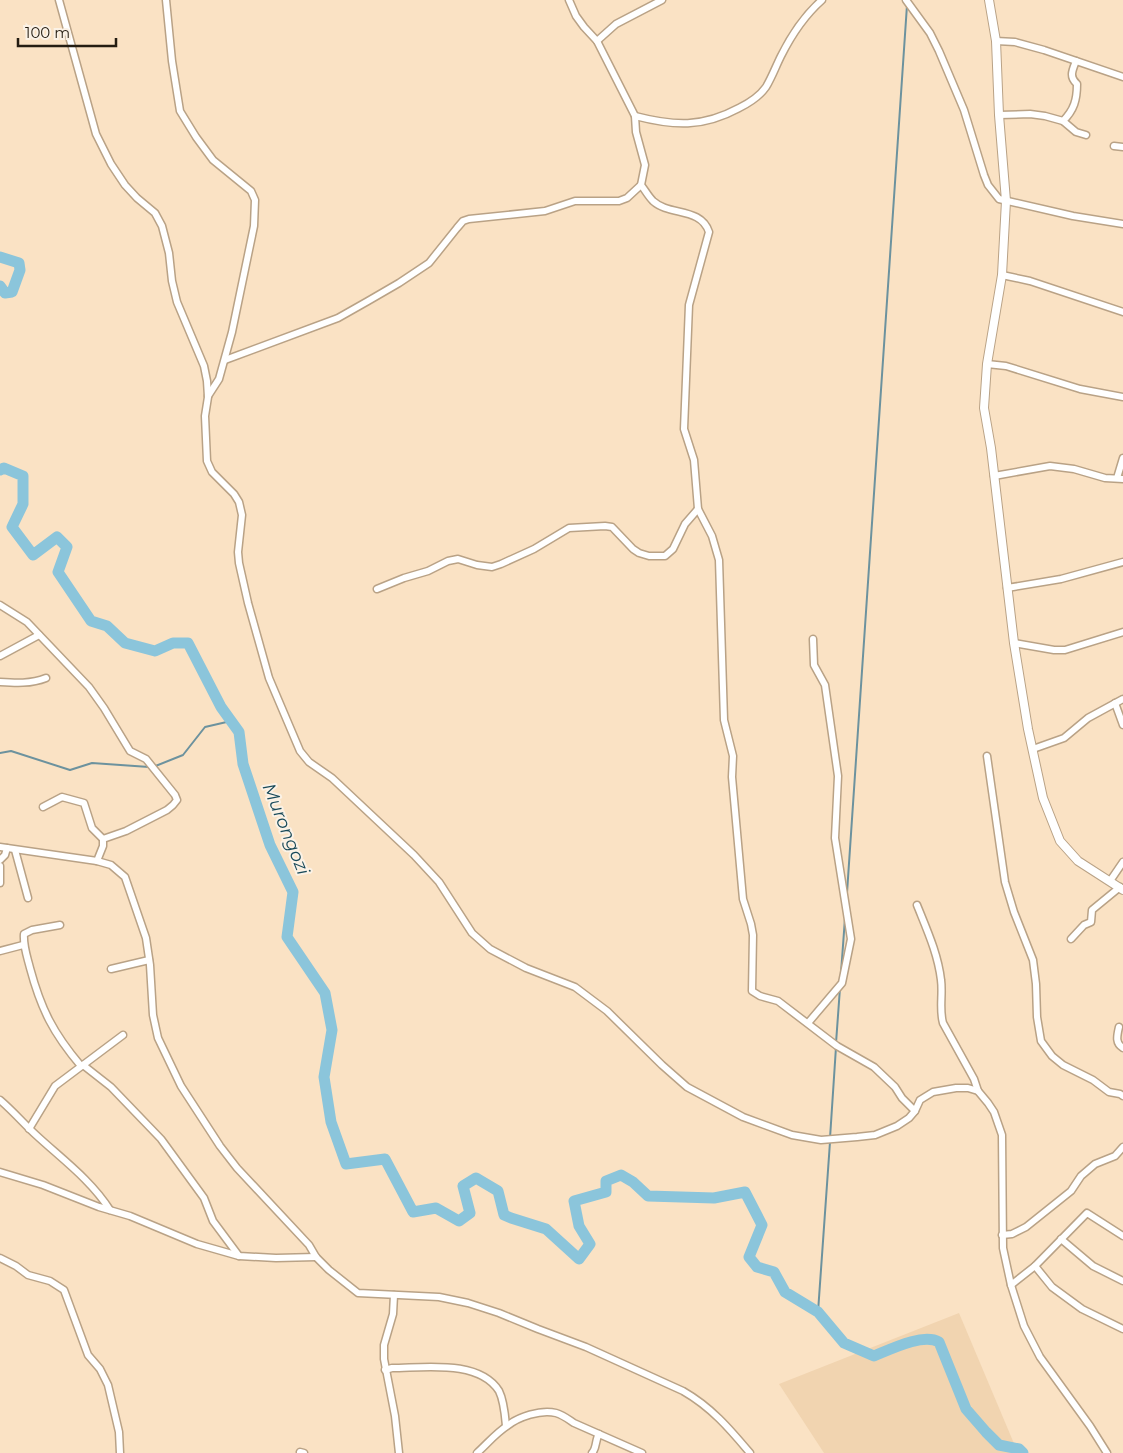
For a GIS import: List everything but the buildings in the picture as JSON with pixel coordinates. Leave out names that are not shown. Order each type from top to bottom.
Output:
[{"type":"street","points":[[59,0],[96,134],[111,164],[125,185],[155,213],[162,226],[169,253],[176,302],[204,366],[207,381],[208,397],[205,416],[207,461],[212,472],[234,494],[238,502],[242,514],[238,552],[239,563],[248,603],[270,678],[300,751],[309,762],[332,778],[414,855],[439,882],[472,933],[490,948],[526,968],[574,987],[607,1011],[687,1087],[743,1117],[792,1135],[821,1140],[875,1135],[897,1126],[915,1111],[920,1100],[932,1092],[956,1088],[968,1088],[978,1091]]},
{"type":"street","points":[[166,0],[172,61],[180,111],[213,160],[251,192],[255,200],[254,226],[246,269],[225,360],[219,379],[208,397]]},
{"type":"street","points":[[225,360],[338,318],[376,297],[429,263],[463,221],[545,211],[574,201],[618,201],[627,198],[641,185],[646,165],[636,132],[634,116],[597,41],[576,16],[569,0]]},
{"type":"street","points":[[597,41],[616,24],[662,0]]},
{"type":"street","points":[[634,116],[674,123],[696,124],[731,112],[748,103],[760,94],[766,86],[787,44],[806,17],[822,0]]},
{"type":"street","points":[[906,0],[930,33],[939,51],[964,110],[988,185],[999,199],[1073,216],[1123,224]]},
{"type":"street","points":[[989,0],[996,41],[999,116],[1006,201],[1002,275],[987,364],[984,408],[991,448],[1014,643],[1043,798],[1060,841],[1078,861],[1121,888],[1092,910],[1091,922],[1084,925],[1071,940]]},
{"type":"street","points":[[996,41],[1015,42],[1044,50],[1123,77]]},
{"type":"street","points":[[1063,122],[1076,101],[1077,84],[1072,81],[1071,77],[1076,61]]},
{"type":"street","points":[[999,116],[1030,114],[1063,122],[1076,132],[1086,135]]},
{"type":"street","points":[[1114,146],[1123,147]]},
{"type":"street","points":[[641,185],[654,202],[699,217],[707,225],[709,232],[689,305],[683,411],[685,435],[694,460],[698,509],[712,536],[719,560],[724,720],[734,756],[732,777],[743,899],[753,935],[752,990],[760,996],[778,1001],[837,1046],[874,1067],[895,1087],[902,1098],[915,1111]]},
{"type":"street","points":[[1002,275],[1030,281],[1123,312]]},
{"type":"street","points":[[987,364],[1006,366],[1080,389],[1123,397]]},
{"type":"street","points":[[994,476],[1050,466],[1120,479],[1123,458]]},
{"type":"street","points":[[377,589],[428,571],[448,561],[458,559],[477,565],[492,566],[501,564],[534,549],[569,528],[612,527],[639,553],[649,556],[665,556],[673,549],[684,524],[698,509]]},
{"type":"street","points":[[1007,588],[1060,579],[1123,562]]},
{"type":"street","points":[[0,605],[27,622],[89,687],[130,751],[146,759],[175,795],[177,800],[167,810],[126,831],[103,839]]},
{"type":"street","points":[[1014,643],[1065,650],[1123,632]]},
{"type":"street","points":[[0,656],[39,636]]},
{"type":"street","points":[[808,1023],[842,984],[851,939],[835,838],[838,776],[825,685],[814,665],[813,639]]},
{"type":"street","points":[[0,682],[18,683],[39,681],[46,678]]},
{"type":"street","points":[[1033,749],[1064,738],[1088,718],[1123,699]]},
{"type":"street","points":[[1115,703],[1123,725]]},
{"type":"street","points":[[987,756],[1006,882],[1014,912],[1033,960],[1037,1017],[1041,1040],[1052,1056],[1063,1065],[1093,1080],[1109,1092],[1123,1096]]},
{"type":"street","points":[[43,807],[62,797],[84,803],[92,828],[103,839],[103,846],[97,861]]},
{"type":"street","points":[[0,860],[5,855],[3,847],[97,861],[111,865],[125,877],[146,938],[153,1015],[158,1038],[181,1086],[220,1146],[237,1168],[309,1245],[316,1257],[343,1282],[358,1293],[445,1298],[468,1303],[499,1313],[627,1365],[698,1400],[718,1416],[750,1453]]},
{"type":"street","points":[[15,850],[28,898]]},
{"type":"street","points":[[1110,881],[1123,862]]},
{"type":"street","points":[[0,866],[0,883]]},
{"type":"street","points":[[917,905],[939,965],[942,982],[942,1017],[944,1023],[974,1078],[978,1091],[994,1112],[1002,1135],[1002,1235],[1005,1262],[1024,1326],[1040,1357],[1108,1453]]},
{"type":"street","points":[[60,925],[32,930],[24,934],[23,945],[44,1013],[67,1049],[82,1065],[111,1087],[161,1139],[204,1198],[213,1220],[239,1256]]},
{"type":"street","points":[[0,952],[23,945]]},
{"type":"street","points":[[110,969],[149,960]]},
{"type":"street","points":[[1119,1027],[1117,1041],[1118,1045],[1123,1048]]},
{"type":"street","points":[[29,1129],[51,1090],[123,1035]]},
{"type":"street","points":[[0,1100],[86,1180],[102,1197],[110,1210]]},
{"type":"street","points":[[1002,1235],[1012,1234],[1026,1227],[1071,1191],[1081,1176],[1095,1164],[1115,1156],[1123,1147]]},
{"type":"street","points":[[0,1181],[3,1173],[43,1185],[197,1244],[239,1256],[276,1258],[316,1257]]},
{"type":"street","points":[[1010,1284],[1035,1266],[1087,1213],[1123,1236]]},
{"type":"street","points":[[1061,1239],[1092,1266],[1123,1280]]},
{"type":"street","points":[[0,1258],[28,1274],[50,1281],[64,1290],[88,1355],[100,1369],[108,1385],[119,1432],[120,1453]]},
{"type":"street","points":[[1035,1266],[1052,1287],[1082,1309],[1123,1329]]},
{"type":"street","points":[[394,1295],[393,1314],[384,1345],[385,1370],[395,1416],[399,1453]]},
{"type":"street","points":[[385,1370],[392,1368],[450,1367],[481,1376],[498,1391],[506,1426]]},
{"type":"street","points":[[477,1453],[506,1426],[525,1416],[554,1413],[642,1453]]},
{"type":"street","points":[[592,1453],[595,1450],[596,1438],[599,1434]]},
{"type":"shaded area","points":[[959,1313],[1018,1453],[824,1453],[779,1384]]},
{"type":"waterway","points":[[847,893],[907,5]]},
{"type":"waterway","name":"Murongozi","points":[[0,257],[19,263],[20,270],[12,292],[5,293],[0,286]]},
{"type":"waterway","name":"Murongozi","points":[[0,470],[4,468],[23,476],[23,504],[12,527],[33,555],[57,537],[67,547],[58,572],[91,621],[107,626],[125,643],[155,651],[173,643],[188,643],[221,707],[239,732],[243,764],[270,845],[293,892],[287,937],[325,993],[332,1030],[324,1077],[331,1122],[346,1164],[385,1159],[413,1212],[436,1208],[459,1221],[470,1213],[463,1186],[476,1178],[498,1191],[504,1215],[546,1229],[579,1259],[590,1244],[579,1226],[574,1201],[606,1192],[606,1181],[621,1175],[633,1182],[648,1196],[714,1198],[745,1192],[762,1225],[749,1257],[757,1267],[774,1272],[785,1292],[818,1312],[844,1343],[874,1356],[898,1346],[924,1339],[939,1342],[966,1409],[999,1445],[1019,1449],[1023,1453]]},
{"type":"waterway","points":[[153,767],[183,755],[205,727],[231,721]]},
{"type":"waterway","points":[[0,753],[11,751],[70,770],[92,763],[149,767]]},
{"type":"waterway","points":[[841,973],[845,918]]},
{"type":"waterway","points":[[836,1043],[840,988]]},
{"type":"waterway","points":[[830,1138],[836,1047]]},
{"type":"waterway","points":[[818,1312],[830,1142]]}]
